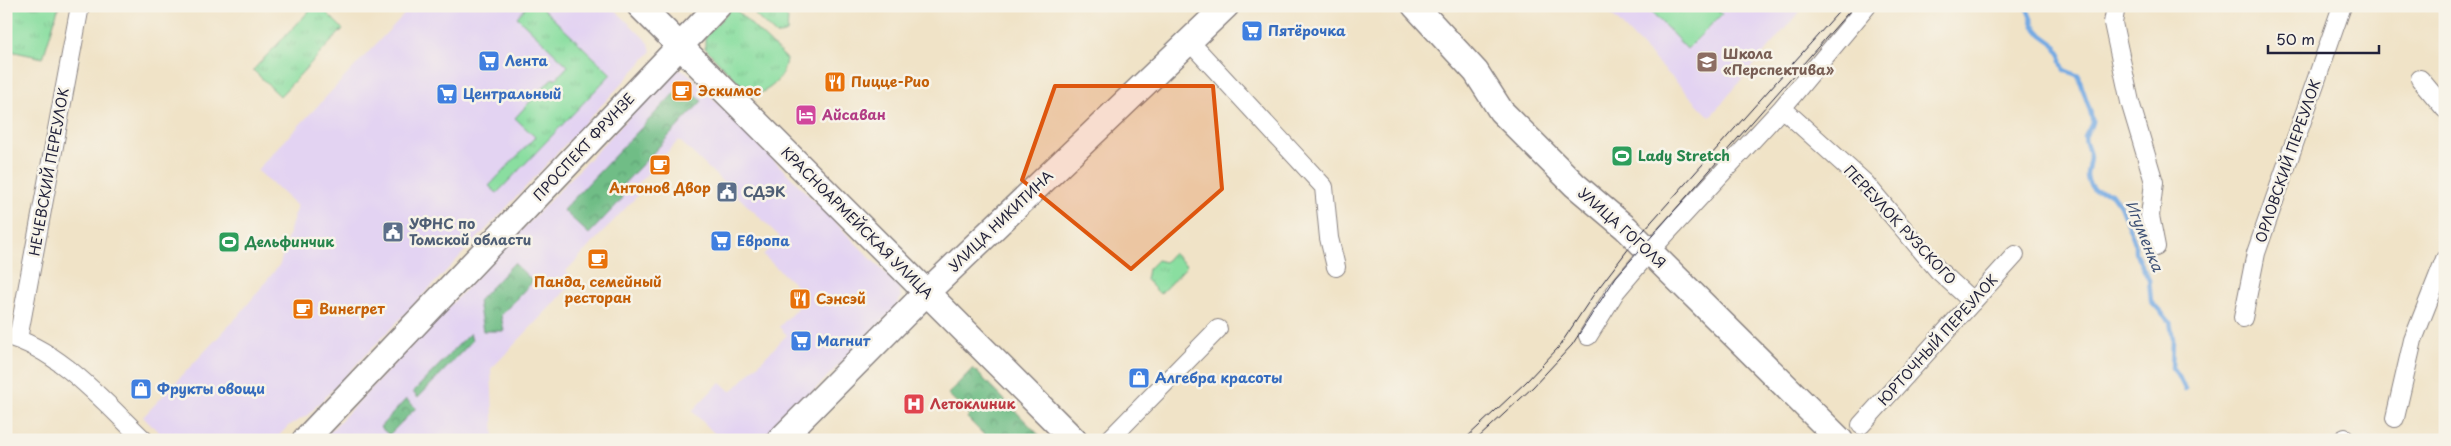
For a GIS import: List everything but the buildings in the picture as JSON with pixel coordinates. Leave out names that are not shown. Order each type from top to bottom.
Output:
[{"type":"street","name":"НЕЧЕВСКИЙ ПЕРЕУЛОК","points":[[12,337],[80,6]]},
{"type":"street","name":"КРАСНОАРМЕЙСКАЯ УЛИЦА","points":[[640,6],[1074,440]]},
{"type":"street","name":"ПРОСПЕКТ ФРУНЗЕ","points":[[306,440],[718,6]]},
{"type":"street","name":"УЛИЦА НИКИТИНА","points":[[780,440],[927,292],[1226,6]]},
{"type":"street","name":"УЛИЦА ГОГОЛЯ","points":[[1415,6],[1471,65],[1501,112],[1580,190],[1613,216],[1840,440]]},
{"type":"street","points":[[1588,336],[1616,291],[1649,252],[1782,108],[1867,6]]},
{"type":"street","points":[[2116,6],[2113,23],[2130,102],[2154,182],[2150,216],[2156,247]]},
{"type":"street","name":"ОРЛОВСКИЙ ПЕРЕУЛОК","points":[[2243,318],[2256,253],[2342,6]]},
{"type":"street","points":[[1189,41],[1324,187],[1329,238],[1336,267]]},
{"type":"street","points":[[2420,80],[2445,109]]},
{"type":"street","name":"ПЕРЕУЛОК РУЗСКОГО","points":[[1782,108],[1865,183],[1938,270],[1973,302]]},
{"type":"street","name":"ЮРТОЧНЫЙ ПЕРЕУЛОК","points":[[1861,425],[2015,255]]},
{"type":"street","points":[[2395,418],[2413,340],[2445,259]]},
{"type":"street","points":[[1109,440],[1218,329]]},
{"type":"street","points":[[12,337],[60,363],[144,440]]},
{"type":"highlighted area","points":[[1055,86],[1213,86],[1222,189],[1131,269],[1022,180]]},
{"type":"shaded area","points":[[412,6],[611,6],[649,43],[651,52],[495,220],[308,415],[288,426],[275,440],[167,440],[143,417],[239,315],[280,264],[297,206],[257,170]]},
{"type":"shaded area","name":"Школа «Перспектива»","points":[[1603,6],[1804,6],[1710,117]]},
{"type":"shaded area","points":[[678,69],[688,73],[899,287],[901,297],[895,308],[765,440],[721,440],[692,411],[720,382],[731,392],[787,335],[779,327],[808,297],[763,255],[780,237],[679,140],[633,189],[638,195],[566,271],[575,281],[491,369],[494,440],[322,440],[671,73]]},
{"type":"green space","points":[[9,6],[59,6],[43,58],[6,50],[6,9]]},
{"type":"green space","points":[[314,6],[320,6],[343,29],[280,96],[253,70]]},
{"type":"green space","points":[[527,6],[540,6],[611,74],[497,193],[489,186],[535,137],[515,118],[551,79],[557,78],[568,66],[517,17]]},
{"type":"green space","points":[[763,6],[776,6],[788,18],[787,32],[776,35],[755,15]]},
{"type":"green space","points":[[1646,6],[1714,6],[1722,14],[1687,49]]},
{"type":"green space","points":[[733,7],[786,58],[782,72],[775,83],[765,91],[751,96],[705,48],[707,34]]},
{"type":"green space","points":[[683,84],[702,101],[617,191],[623,198],[589,234],[563,210]]},
{"type":"green space","points":[[1173,253],[1187,266],[1160,294],[1146,280],[1148,269],[1157,260],[1165,262]]},
{"type":"green space","points":[[514,263],[533,281],[501,315],[504,331],[483,331],[478,301]]},
{"type":"green space","points":[[470,333],[472,341],[418,398],[413,392]]},
{"type":"green space","points":[[973,368],[1044,440],[989,440],[967,418],[969,415],[948,394]]},
{"type":"green space","points":[[406,399],[416,408],[389,435],[380,427]]},
{"type":"waterway","name":"Игуменка","points":[[2026,6],[2034,26],[2053,43],[2061,55],[2064,70],[2079,76],[2092,119],[2085,137],[2090,156],[2087,173],[2088,180],[2094,190],[2111,193],[2120,205],[2135,243],[2135,252],[2149,280],[2151,301],[2170,322],[2173,339],[2172,368],[2185,389]]},
{"type":"tram line","points":[[1464,440],[1526,382],[1558,348],[1594,294],[1636,239],[1844,6]]},
{"type":"tram line","points":[[1476,440],[1533,387],[1572,345],[1616,277],[1854,6]]},
{"type":"place","name":"Пятёрочка","points":[[1252,31]]},
{"type":"place","name":"Лента","points":[[489,61]]},
{"type":"place","name":"Школа «Перспектива»","points":[[1707,62]]},
{"type":"place","name":"Пицце-Рио","points":[[835,82]]},
{"type":"place","name":"Эскимос","points":[[682,91]]},
{"type":"place","name":"Центральный","points":[[447,94]]},
{"type":"place","name":"Айсаван","points":[[806,115]]},
{"type":"place","name":"Lady Stretch","points":[[1622,156]]},
{"type":"place","name":"Антонов Двор","points":[[660,165]]},
{"type":"place","name":"СДЭК","points":[[727,192]]},
{"type":"place","name":"УФНС по Томской области","points":[[393,232]]},
{"type":"place","name":"Европа","points":[[721,241]]},
{"type":"place","name":"Дельфинчик","points":[[229,242]]},
{"type":"place","name":"Панда, семейный ресторан","points":[[598,259]]},
{"type":"place","name":"Сэнсэй","points":[[800,299]]},
{"type":"place","name":"Винегрет","points":[[303,309]]},
{"type":"place","name":"Магнит","points":[[801,341]]},
{"type":"place","name":"Алгебра красоты","points":[[1139,378]]},
{"type":"place","name":"Фрукты овощи","points":[[141,389]]},
{"type":"place","name":"Летоклиник","points":[[914,404]]}]
